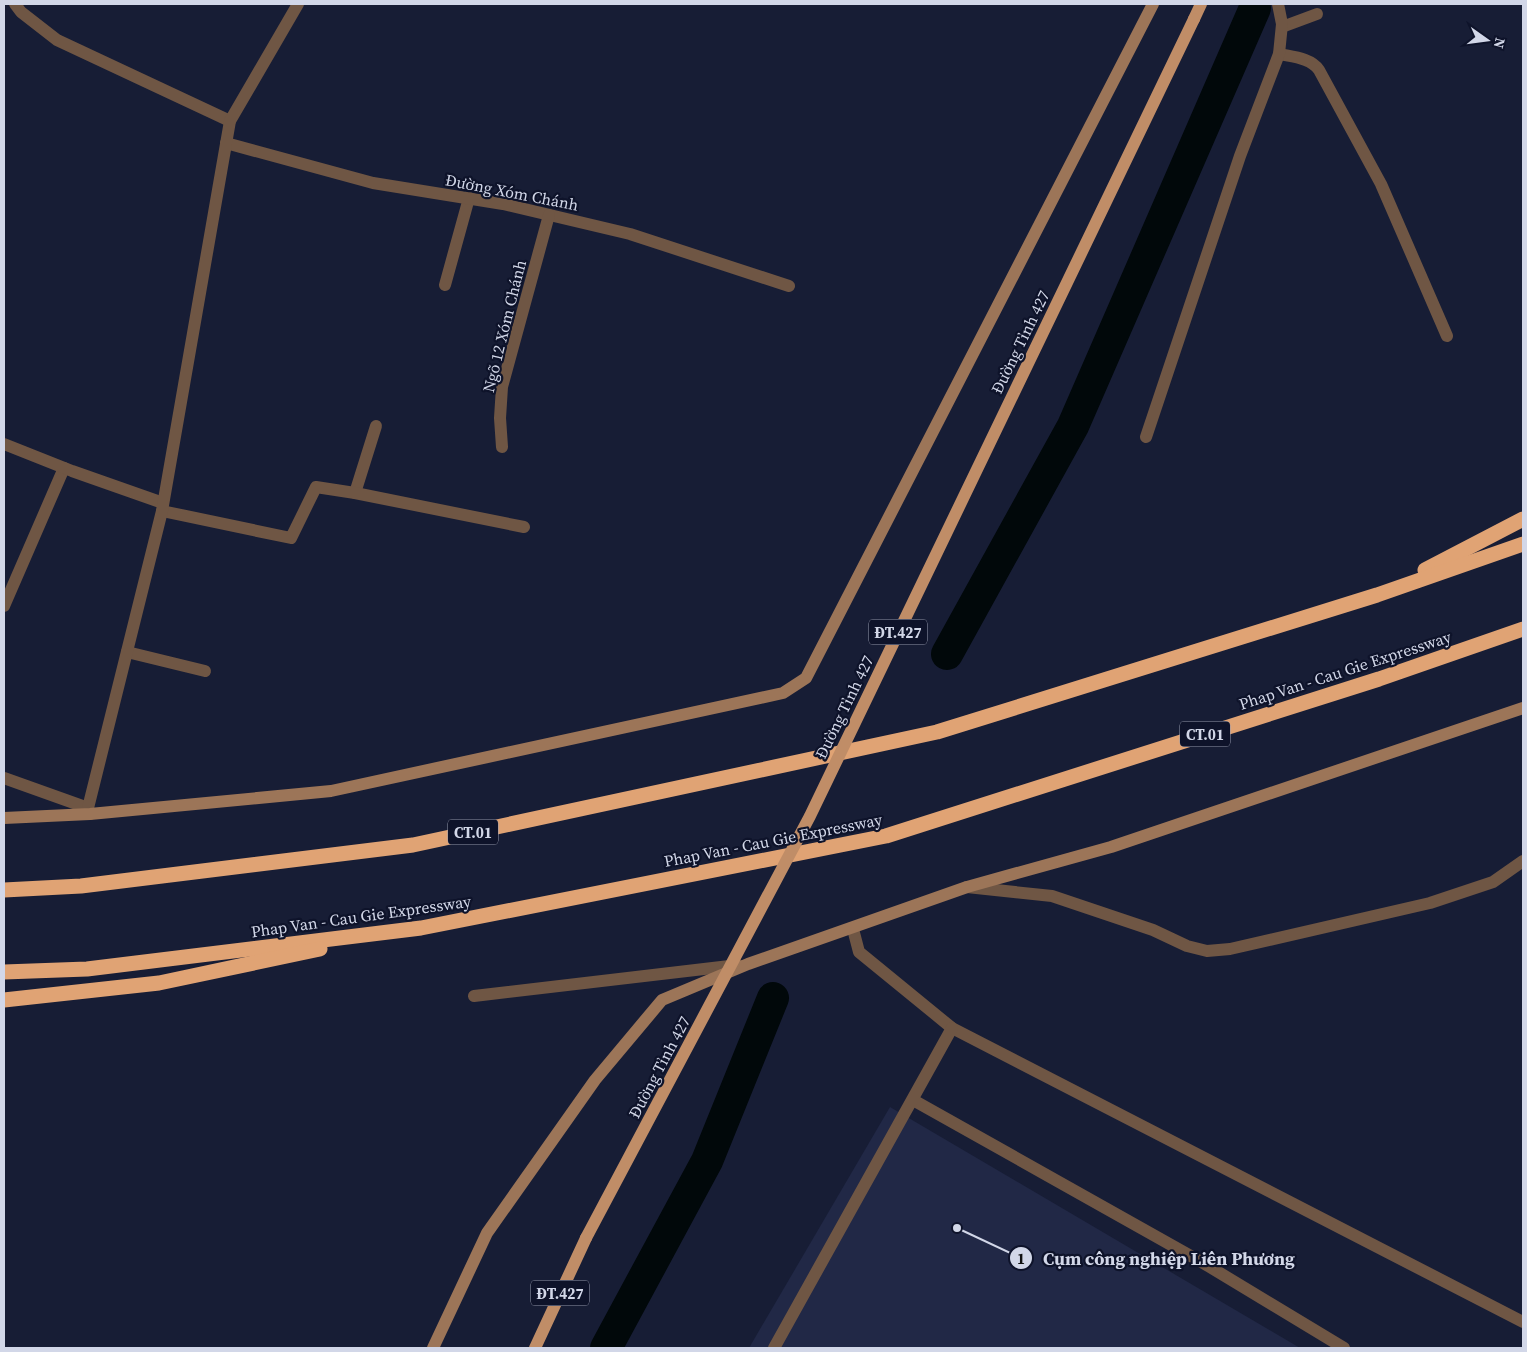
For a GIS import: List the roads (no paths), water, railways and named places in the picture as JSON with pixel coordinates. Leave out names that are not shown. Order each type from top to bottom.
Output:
[{"type":"highway","points":[[1378,595],[1523,520]]},
{"type":"highway","name":"CT.01","points":[[4,890],[81,886],[413,845],[937,732],[1378,595],[1523,544]]},
{"type":"highway","name":"Phap Van - Cau Gie Expressway","points":[[4,972],[87,969],[421,928],[886,836],[1379,679],[1523,629]]},
{"type":"highway","points":[[4,1000],[159,983],[421,928]]},
{"type":"main road","name":"Đường Tỉnh 427","points":[[535,1348],[586,1238],[810,816],[1201,4]]},
{"type":"street","points":[[15,4],[21,12],[57,40],[230,121]]},
{"type":"street","points":[[89,811],[163,507],[230,121],[298,4]]},
{"type":"street","points":[[4,818],[331,791],[783,692],[806,678],[1153,4]]},
{"type":"street","points":[[1146,437],[1240,156],[1279,54],[1282,26],[1278,4]]},
{"type":"street","points":[[1282,26],[1317,14]]},
{"type":"street","points":[[1279,54],[1308,60],[1315,64],[1319,70],[1381,184],[1447,336]]},
{"type":"street","name":"Đường Xóm Chánh","points":[[226,143],[373,184],[469,198],[630,234],[789,286]]},
{"type":"street","points":[[445,285],[469,198]]},
{"type":"street","name":"Ngõ 12 Xóm Chánh","points":[[502,447],[500,418],[502,387],[549,215]]},
{"type":"street","points":[[355,493],[376,426]]},
{"type":"street","points":[[4,444],[163,507],[291,538],[316,487],[524,526]]},
{"type":"street","points":[[4,606],[64,468]]},
{"type":"street","points":[[127,652],[204,672]]},
{"type":"street","points":[[433,1348],[487,1233],[595,1080],[662,1000],[748,964],[967,887],[1111,847],[1523,709]]},
{"type":"street","points":[[4,778],[89,811]]},
{"type":"street","points":[[967,887],[1052,896],[1154,930],[1187,946],[1208,951],[1230,949],[1430,902],[1493,882],[1523,861]]},
{"type":"street","points":[[852,929],[859,952],[952,1028],[1523,1322]]},
{"type":"street","points":[[474,996],[748,964]]},
{"type":"street","points":[[774,1348],[952,1028]]},
{"type":"street","points":[[913,1100],[1205,1264],[1344,1348]]},
{"type":"waterway","points":[[947,654],[1073,426],[1255,8]]},
{"type":"waterway","points":[[606,1348],[707,1161],[773,998]]},
{"type":"place","name":"Cụm công nghiệp Liên Phương","points":[[957,1228]]}]
